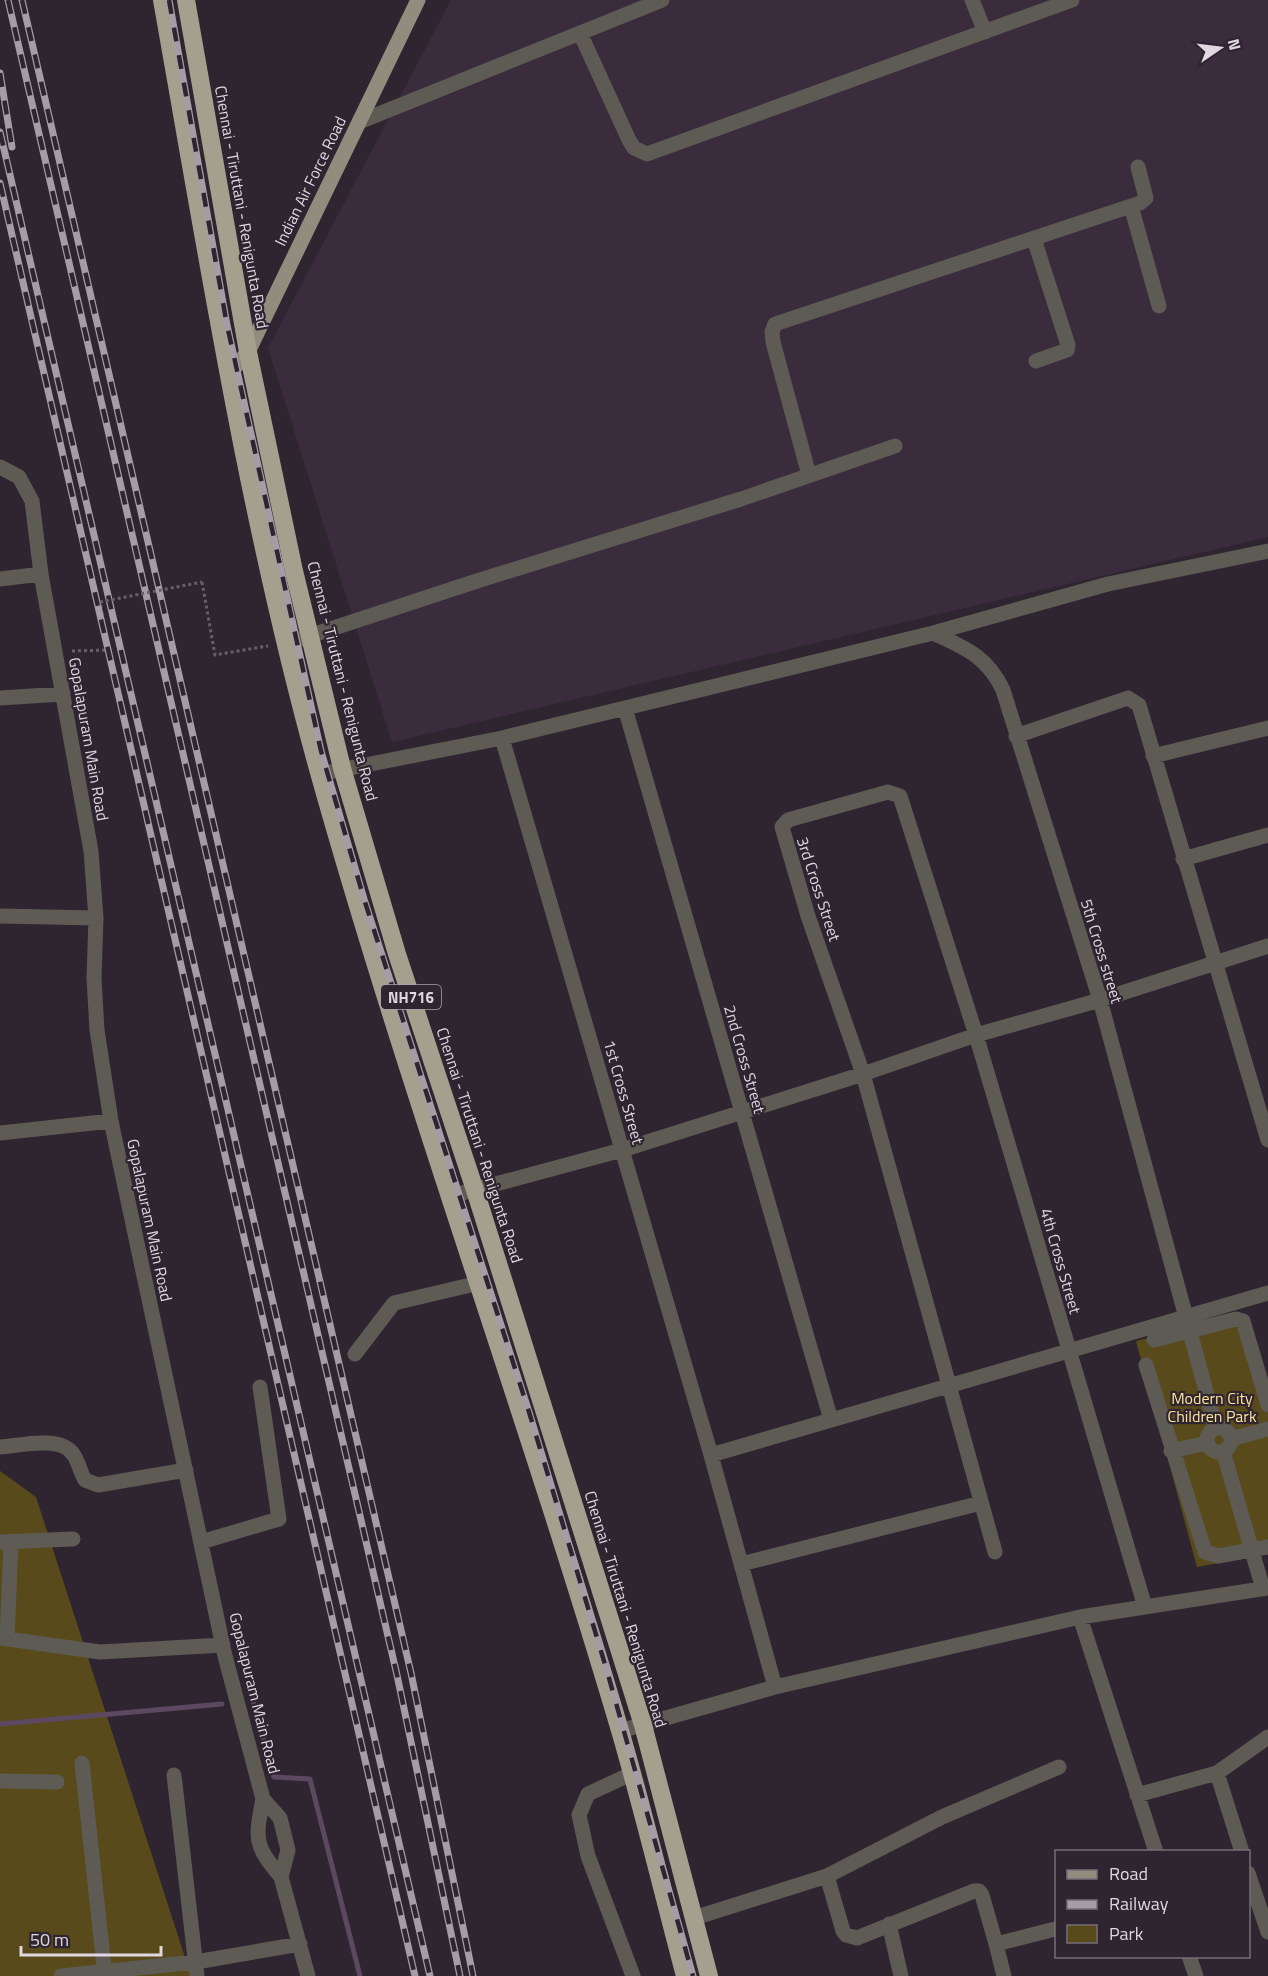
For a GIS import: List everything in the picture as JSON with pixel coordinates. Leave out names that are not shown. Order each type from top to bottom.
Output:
[{"type":"highway","name":"NH716","points":[[162,0],[229,374],[271,576],[320,774],[374,961],[451,1196],[620,1731],[685,1976]]},
{"type":"highway","name":"Chennai - Tiruttani - Renigunta Road","points":[[186,0],[248,352],[310,636],[342,768],[397,954],[475,1190],[643,1725],[709,1976]]},
{"type":"main road","name":"Indian Air Force Road","points":[[229,374],[248,352],[418,0]]},
{"type":"street","points":[[359,122],[662,0]]},
{"type":"street","points":[[972,0],[985,32]]},
{"type":"street","points":[[580,33],[629,140],[634,148],[646,154],[1071,0]]},
{"type":"street","points":[[809,475],[773,342],[772,332],[775,324],[1131,206],[1146,198],[1138,167]]},
{"type":"street","points":[[1131,206],[1159,306]]},
{"type":"street","points":[[1034,239],[1068,345],[1066,350],[1036,361]]},
{"type":"street","points":[[288,643],[895,446]]},
{"type":"street","points":[[0,466],[19,477]]},
{"type":"street","points":[[0,478],[19,477]]},
{"type":"street","name":"Gopalapuram Main Road","points":[[19,477],[32,501],[41,574],[91,850],[96,918],[94,978],[97,1030],[111,1121],[223,1645],[263,1799],[280,1818],[288,1850],[281,1877],[308,1976]]},
{"type":"street","points":[[320,774],[502,738],[933,633],[1108,584],[1268,551]]},
{"type":"street","points":[[0,579],[41,574]]},
{"type":"street","name":"5th Cross street","points":[[933,633],[971,650],[995,672],[1004,690],[1016,735],[1100,1000],[1215,1428]]},
{"type":"street","points":[[0,698],[63,694]]},
{"type":"street","points":[[1016,735],[1128,698],[1139,705],[1214,965],[1268,1140]]},
{"type":"street","name":"2nd Cross Street","points":[[625,708],[831,1420]]},
{"type":"street","points":[[1153,756],[1268,728]]},
{"type":"street","name":"1st Cross Street","points":[[502,738],[711,1455],[774,1687]]},
{"type":"street","name":"3rd Cross Street","points":[[862,1074],[807,916],[782,827],[788,820],[888,792],[896,793],[900,796],[942,925]]},
{"type":"street","points":[[1183,859],[1268,835]]},
{"type":"street","points":[[0,916],[96,918]]},
{"type":"street","name":"4th Cross Street","points":[[942,925],[1145,1607]]},
{"type":"street","points":[[451,1196],[622,1150],[742,1113],[976,1035],[1100,1000],[1268,946]]},
{"type":"street","points":[[862,1074],[995,1552]]},
{"type":"street","points":[[0,1133],[111,1121]]},
{"type":"street","points":[[355,1353],[394,1303],[478,1283]]},
{"type":"street","points":[[711,1455],[1068,1350],[1186,1323],[1268,1293]]},
{"type":"street","points":[[1154,1340],[1186,1323],[1236,1319],[1243,1321],[1268,1405]]},
{"type":"street","points":[[1146,1365],[1204,1552],[1218,1556],[1268,1547]]},
{"type":"street","points":[[201,1542],[279,1519],[260,1387]]},
{"type":"street","points":[[620,1731],[774,1687],[1080,1617],[1266,1588],[1252,1549],[1227,1445],[1226,1430],[1215,1428],[1210,1432],[1208,1443],[1212,1449],[1227,1445],[1268,1429]]},
{"type":"street","points":[[0,1447],[51,1443],[60,1445],[73,1454],[85,1480],[98,1485],[186,1470]]},
{"type":"street","points":[[1171,1451],[1208,1443]]},
{"type":"street","points":[[741,1564],[981,1503]]},
{"type":"street","points":[[73,1539],[5,1542],[4,1639],[100,1652],[223,1645]]},
{"type":"street","points":[[1080,1617],[1156,1850]]},
{"type":"street","points":[[1137,1795],[1217,1773],[1268,1737]]},
{"type":"street","points":[[82,1763],[105,1974]]},
{"type":"street","points":[[694,1918],[827,1876],[942,1818],[1059,1767]]},
{"type":"street","points":[[1217,1773],[1242,1850]]},
{"type":"street","points":[[631,1774],[588,1794],[579,1815],[588,1856],[633,1976]]},
{"type":"street","points":[[174,1775],[196,1969]]},
{"type":"street","points":[[0,1781],[57,1782]]},
{"type":"street","points":[[263,1799],[256,1833],[262,1855],[281,1877]]},
{"type":"street","points":[[827,1876],[846,1935],[857,1938],[979,1891],[1004,1976]]},
{"type":"street","points":[[1250,1879],[1268,1932]]},
{"type":"street","points":[[889,1924],[901,1976]]},
{"type":"street","points":[[996,1944],[1055,1929]]},
{"type":"street","points":[[62,1976],[196,1969],[300,1944]]},
{"type":"street","points":[[1190,1958],[1196,1976]]},
{"type":"path","points":[[56,652],[108,650],[100,602],[202,582],[215,655],[288,643]]},
{"type":"shaded area","points":[[451,0],[1268,0],[1268,537],[392,742],[268,348]]},
{"type":"green space","name":"Modern City Children Park","points":[[1243,1314],[1268,1400],[1268,1554],[1197,1567],[1136,1341]]},
{"type":"green space","points":[[0,1471],[36,1497],[191,1976],[0,1976]]},
{"type":"waterway","points":[[253,1701],[274,1777],[310,1779],[360,1976]]},
{"type":"waterway","points":[[0,1724],[222,1704]]},
{"type":"railway","points":[[8,0],[397,1675],[460,1976]]},
{"type":"railway","points":[[22,0],[411,1673],[473,1976]]},
{"type":"railway","points":[[169,0],[227,325],[321,751],[364,899],[529,1412],[607,1671],[693,1976]]},
{"type":"railway","points":[[0,73],[12,147]]},
{"type":"railway","points":[[0,132],[430,1976]]},
{"type":"railway","points":[[0,183],[415,1976]]}]
